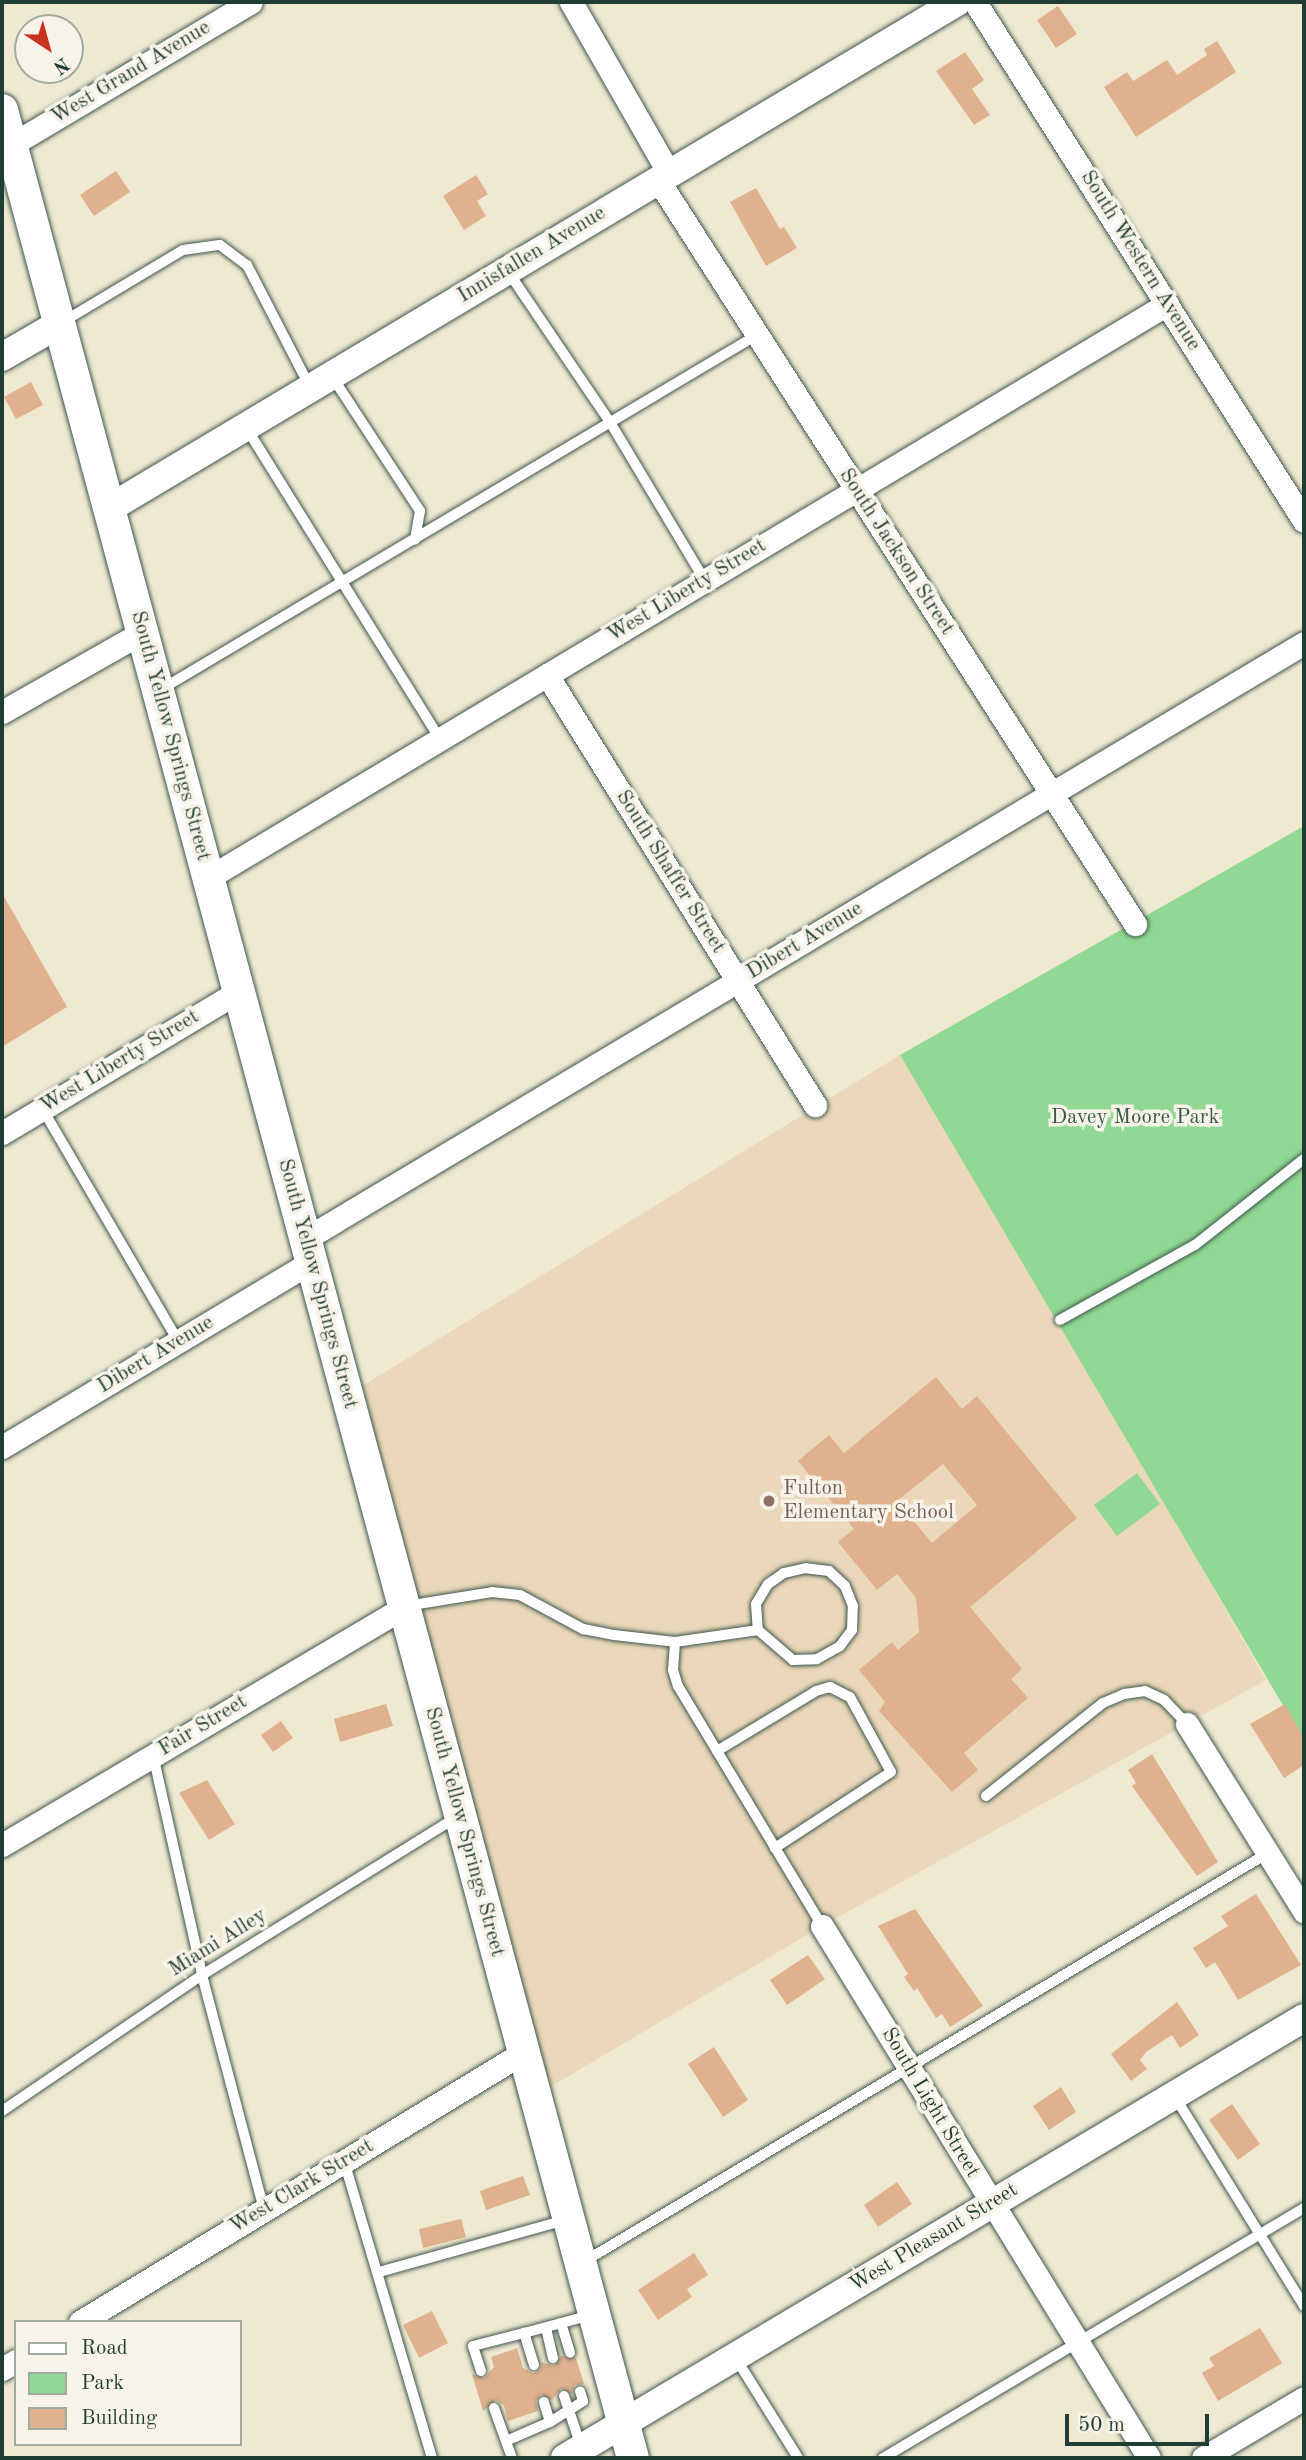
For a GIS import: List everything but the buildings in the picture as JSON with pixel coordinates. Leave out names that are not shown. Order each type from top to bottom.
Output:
[{"type":"main road","name":"South Yellow Springs Street","points":[[2,110],[633,2458]]},
{"type":"street","name":"West Grand Avenue","points":[[11,145],[251,2]]},
{"type":"street","name":"South Jackson Street","points":[[571,2],[664,177],[757,335],[1135,924]]},
{"type":"street","name":"Innisfallen Avenue","points":[[108,509],[957,2]]},
{"type":"street","name":"South Western Avenue","points":[[975,2],[1304,521]]},
{"type":"street","name":"West Liberty Street","points":[[208,878],[1167,304]]},
{"type":"street","points":[[2,357],[59,324]]},
{"type":"street","points":[[2,712],[141,633]]},
{"type":"street","name":"Dibert Avenue","points":[[2,1447],[178,1342],[308,1251],[738,981],[1304,643]]},
{"type":"street","name":"South Shaffer Street","points":[[547,675],[815,1105]]},
{"type":"street","name":"West Liberty Street","points":[[2,1133],[239,991]]},
{"type":"street","name":"Fair Street","points":[[2,1845],[404,1607]]},
{"type":"street","points":[[1187,1724],[1270,1851],[1304,1911]]},
{"type":"street","name":"South Light Street","points":[[822,1926],[1149,2458]]},
{"type":"street","name":"West Pleasant Street","points":[[573,2453],[1304,2018]]},
{"type":"street","name":"West Clark Street","points":[[83,2320],[524,2052]]},
{"type":"street","points":[[1203,2458],[1304,2398]]},
{"type":"lane","points":[[59,324],[183,250],[220,245],[247,265],[321,381],[414,499],[421,524],[415,540]]},
{"type":"lane","points":[[507,270],[610,422],[705,581]]},
{"type":"lane","points":[[158,692],[345,583],[757,335]]},
{"type":"lane","points":[[245,426],[440,739]]},
{"type":"lane","points":[[42,1108],[178,1342]]},
{"type":"lane","points":[[1060,1320],[1195,1245],[1304,1159]]},
{"type":"lane","points":[[404,1607],[492,1592],[520,1595],[583,1629],[675,1642],[758,1630],[793,1660],[817,1659],[840,1646],[852,1630],[853,1606],[845,1586],[829,1571],[806,1568],[784,1573],[768,1584],[756,1604],[758,1630]]},
{"type":"lane","points":[[675,1642],[673,1670],[678,1686],[822,1926]]},
{"type":"lane","points":[[717,1751],[816,1691],[830,1687],[850,1697],[891,1772],[775,1848]]},
{"type":"lane","points":[[986,1796],[1103,1703],[1124,1694],[1146,1690],[1164,1700],[1187,1724]]},
{"type":"lane","points":[[153,1755],[202,1975],[264,2210]]},
{"type":"lane","name":"Miami Alley","points":[[2,2111],[202,1975],[460,1815]]},
{"type":"lane","points":[[580,2264],[1270,1851]]},
{"type":"lane","points":[[1174,2095],[1304,2306]]},
{"type":"lane","points":[[344,2161],[380,2272],[432,2458]]},
{"type":"lane","points":[[883,2458],[1304,2208]]},
{"type":"lane","points":[[380,2272],[568,2219]]},
{"type":"lane","points":[[481,2371],[473,2346],[594,2315]]},
{"type":"lane","points":[[561,2323],[570,2353]]},
{"type":"lane","points":[[546,2328],[554,2358]]},
{"type":"lane","points":[[524,2333],[534,2365]]},
{"type":"lane","points":[[736,2357],[798,2458]]},
{"type":"lane","points":[[506,2441],[568,2413],[583,2401],[580,2391]]},
{"type":"lane","points":[[564,2396],[573,2453]]},
{"type":"lane","points":[[544,2402],[550,2423]]},
{"type":"lane","points":[[494,2408],[512,2458]]},
{"type":"shaded area","name":"Fulton Elementary School","points":[[900,1055],[1060,1320],[1266,1680],[822,1926],[535,2096],[346,1396]]},
{"type":"green space","name":"Davey Moore Park","points":[[1304,826],[1304,1741],[900,1055]]},
{"type":"green space","points":[[1137,1473],[1160,1504],[1117,1536],[1094,1505]]},
{"type":"place","name":"Fulton Elementary School","points":[[769,1501]]}]
